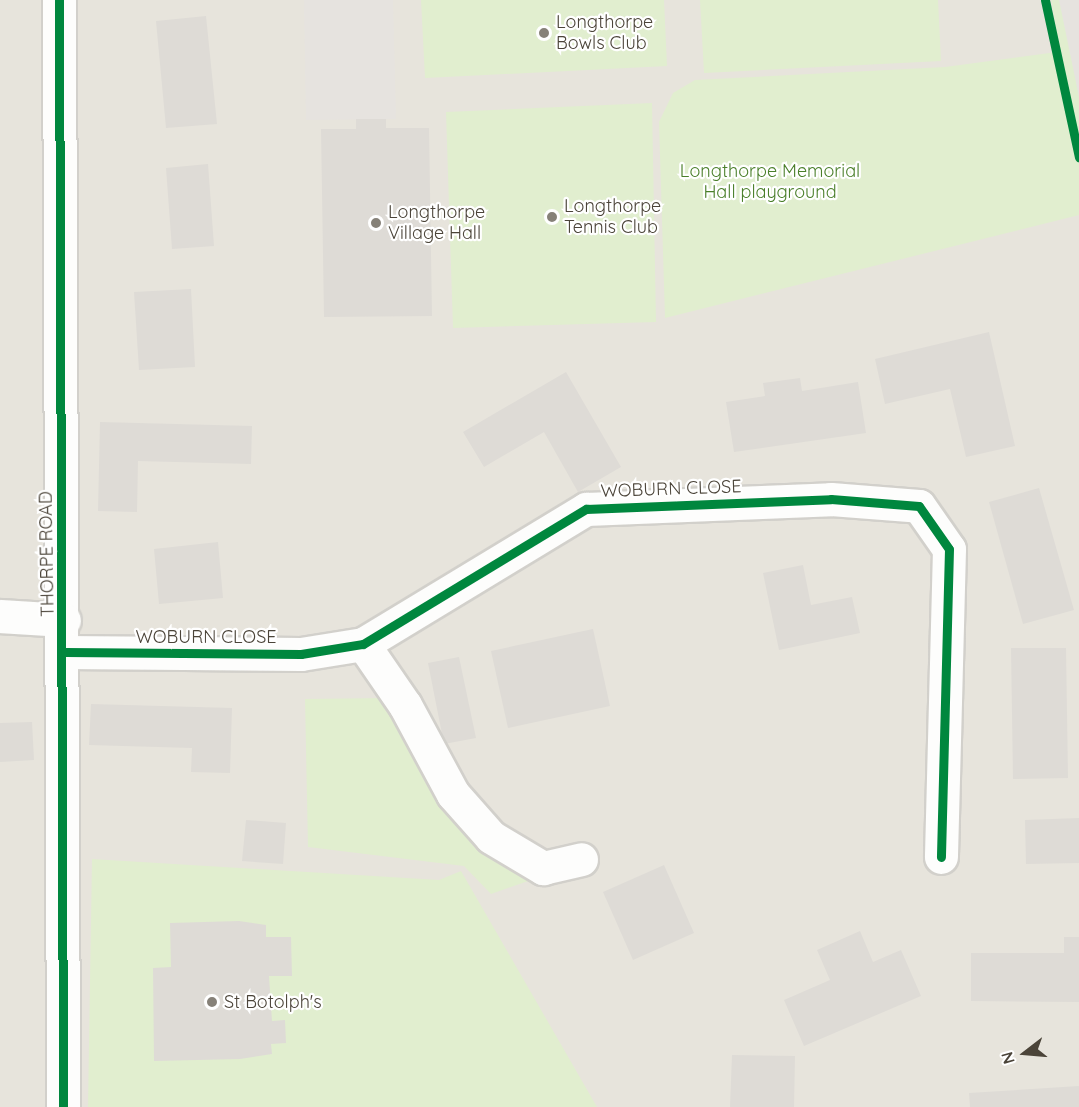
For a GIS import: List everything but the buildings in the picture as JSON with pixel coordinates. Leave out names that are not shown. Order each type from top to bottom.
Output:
[{"type":"street","name":"THORPE ROAD","points":[[59,0],[65,636],[63,1107]]},
{"type":"street","name":"WOBURN CLOSE","points":[[0,616],[65,636],[301,654],[363,644],[586,509],[831,499],[919,506],[949,549],[941,857]]},
{"type":"street","points":[[363,644],[405,705],[453,794],[491,837],[543,868],[581,859]]},
{"type":"shaded area","points":[[0,0],[1079,0],[1079,1107],[0,1107]]},
{"type":"shaded area","points":[[304,0],[393,0],[396,119],[306,120]]},
{"type":"shaded area","points":[[1059,0],[1079,0],[1079,97]]},
{"type":"green space","name":"Longthorpe Bowls Club","points":[[421,0],[664,0],[667,66],[425,78]]},
{"type":"green space","points":[[700,0],[938,0],[941,61],[704,73]]},
{"type":"green space","points":[[1051,0],[1079,0],[1079,153]]},
{"type":"green space","name":"Longthorpe Memorial Hall playground","points":[[1057,52],[1079,160],[1079,215],[665,318],[659,122],[673,93],[695,80],[945,67]]},
{"type":"green space","name":"Longthorpe Tennis Club","points":[[652,103],[656,322],[453,328],[446,112]]},
{"type":"green space","points":[[387,698],[534,879],[491,894],[464,866],[308,847],[305,699]]},
{"type":"green space","points":[[92,859],[439,880],[461,871],[597,1107],[88,1107]]},
{"type":"cycle path","points":[[59,0],[63,1107]]},
{"type":"cycle path","points":[[1045,0],[1079,157]]},
{"type":"cycle path","points":[[65,652],[301,654],[363,644],[586,509],[831,499],[919,506],[949,549],[941,857]]},
{"type":"place","name":"Longthorpe Bowls Club","points":[[544,33]]},
{"type":"place","name":"Longthorpe Tennis Club","points":[[552,217]]},
{"type":"place","name":"Longthorpe Village Hall","points":[[376,223]]},
{"type":"place","name":"St Botolph's","points":[[212,1002]]}]
